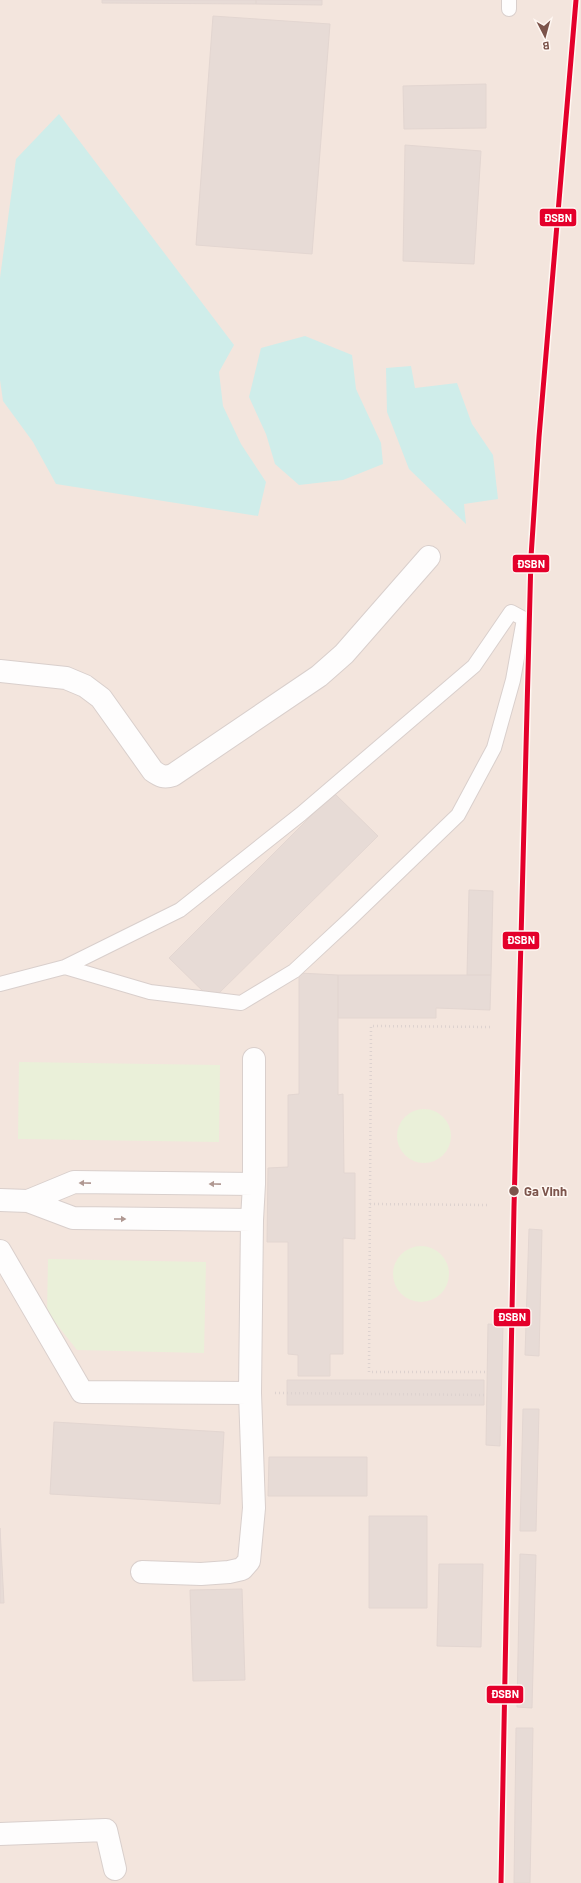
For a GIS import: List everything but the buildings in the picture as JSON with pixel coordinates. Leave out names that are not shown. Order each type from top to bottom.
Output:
[{"type":"street","points":[[0,671],[66,678],[85,686],[101,698],[153,771],[160,776],[173,776],[319,676],[344,654],[429,557]]},
{"type":"street","points":[[142,1572],[201,1574],[229,1572],[242,1569],[249,1561],[254,1508],[250,1393],[252,1220],[254,1184],[254,1059]]},
{"type":"street","points":[[28,1201],[74,1182],[254,1184]]},
{"type":"street","points":[[0,1200],[28,1201],[73,1218],[252,1220]]},
{"type":"street","points":[[0,1251],[82,1392],[250,1393]]},
{"type":"street","points":[[0,1834],[106,1830],[115,1869]]},
{"type":"lane","points":[[0,984],[65,967],[180,910],[301,814],[474,666],[511,612],[524,619],[512,680],[494,748],[458,815],[294,971],[241,1003],[150,992],[65,967]]},
{"type":"path","points":[[485,1372],[369,1372],[371,1026],[492,1027]]},
{"type":"path","points":[[370,1204],[489,1205]]},
{"type":"path","points":[[250,1393],[485,1395]]},
{"type":"shaded area","points":[[0,0],[581,0],[581,1883],[0,1883]]},
{"type":"green space","points":[[19,1062],[220,1065],[219,1142],[18,1139]]},
{"type":"green space","points":[[424,1109],[434,1111],[443,1117],[449,1126],[451,1136],[449,1146],[443,1155],[434,1161],[424,1163],[414,1161],[405,1155],[399,1146],[397,1136],[399,1126],[405,1117],[414,1111]]},
{"type":"green space","points":[[415,1246],[427,1246],[441,1254],[449,1268],[447,1285],[441,1294],[427,1302],[415,1302],[405,1297],[398,1290],[393,1280],[393,1268],[398,1258],[405,1251]]},
{"type":"green space","points":[[48,1259],[206,1262],[204,1353],[77,1350],[47,1312]]},
{"type":"water","points":[[59,114],[234,345],[219,372],[223,406],[241,444],[266,482],[258,516],[56,484],[33,442],[3,401],[0,380],[0,278],[16,159]]},
{"type":"water","points":[[305,336],[352,355],[356,389],[381,443],[383,464],[343,480],[299,485],[275,464],[266,434],[249,397],[261,348]]},
{"type":"water","points":[[411,366],[415,388],[457,383],[472,424],[493,455],[498,499],[464,504],[466,524],[409,469],[387,412],[386,368]]},
{"type":"transit line","name":"ĐSBN","points":[[501,1883],[514,1207],[531,557],[539,437],[576,0]]},
{"type":"place","name":"Ga Vinh","points":[[514,1191]]}]
